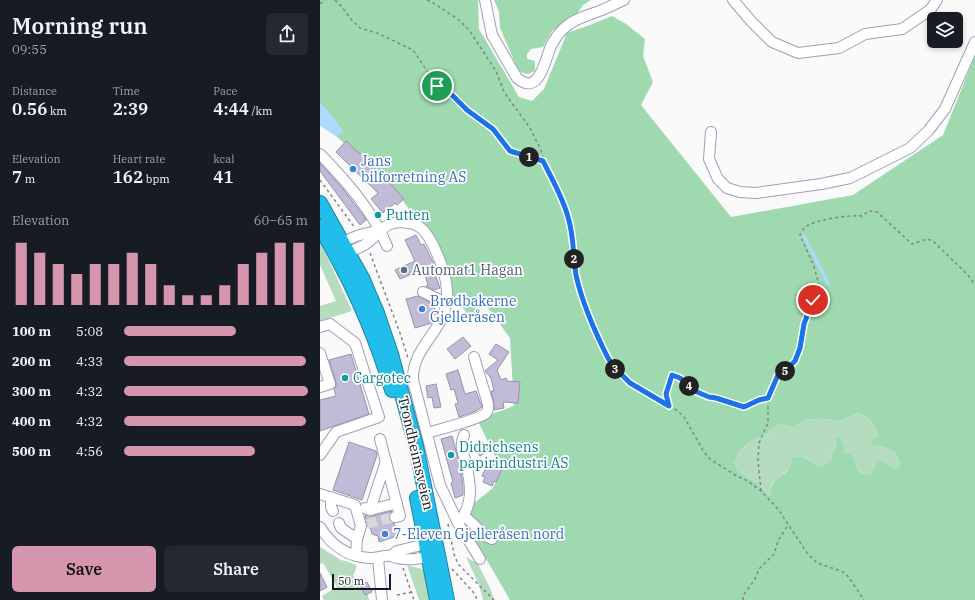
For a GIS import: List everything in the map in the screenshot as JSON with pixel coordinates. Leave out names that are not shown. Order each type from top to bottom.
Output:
[{"type":"highway","name":"Trondheimsveien","points":[[320,203],[342,249],[362,278],[392,354],[411,426],[437,600]]},
{"type":"highway","name":"Trondheimsveien","points":[[320,227],[342,249]]},
{"type":"highway","name":"Trondheimsveien","points":[[430,550],[447,600]]},
{"type":"street","points":[[485,0],[492,35],[517,78],[522,82],[528,83],[535,81],[541,74],[551,46],[557,35],[567,25],[582,16],[602,10],[624,0]]},
{"type":"street","points":[[733,0],[772,42],[798,53],[839,48],[865,34],[902,29],[930,10],[937,0]]},
{"type":"street","points":[[710,132],[709,158],[718,179],[727,188],[740,192],[756,193],[821,184],[850,178],[910,148],[928,131],[945,109],[975,42]]},
{"type":"street","points":[[320,154],[353,192],[380,231],[387,246]]},
{"type":"street","points":[[342,249],[371,240],[388,225],[402,222],[411,223],[421,228],[430,240],[444,273],[447,289],[446,303],[440,321],[418,353],[412,374],[412,380],[440,485],[461,519],[480,559]]},
{"type":"street","points":[[423,292],[446,303]]},
{"type":"street","points":[[320,327],[330,324],[355,343],[379,417],[336,432],[320,455]]},
{"type":"street","points":[[320,353],[330,384],[320,387]]},
{"type":"street","points":[[426,433],[477,418],[488,412],[488,404],[474,358]]},
{"type":"street","points":[[461,519],[468,506],[470,488],[460,444],[464,435]]},
{"type":"street","points":[[380,439],[400,516],[396,518]]},
{"type":"street","points":[[370,510],[386,461]]},
{"type":"street","points":[[320,494],[331,505],[355,505],[370,510],[396,503]]},
{"type":"street","points":[[355,505],[364,525],[357,539],[356,556]]},
{"type":"street","points":[[461,519],[472,521],[485,537],[492,539]]},
{"type":"street","points":[[340,526],[357,539]]},
{"type":"street","points":[[320,527],[332,543],[343,551],[356,556],[378,558],[395,557],[397,550],[430,550]]},
{"type":"street","points":[[378,558],[382,600]]},
{"type":"path","points":[[320,4],[325,0]]},
{"type":"path","points":[[335,0],[360,28],[377,33],[413,50],[437,86],[448,91],[467,110],[493,129],[510,151],[543,161]]},
{"type":"path","points":[[427,0],[459,20],[478,43],[496,71],[504,92],[530,128],[541,150],[543,161],[568,216],[576,274],[581,294],[608,358],[614,367],[630,383],[678,411],[684,417],[704,452],[710,459],[748,481],[761,491],[778,508],[807,553],[816,563],[846,574],[864,600]]},
{"type":"path","points":[[320,180],[357,232]]},
{"type":"path","points":[[761,491],[758,460],[759,443],[768,423],[768,398],[778,375],[786,370],[795,361],[800,348],[804,324],[813,300],[818,294],[820,288],[814,266],[800,235],[804,228],[821,221],[849,215],[862,216],[868,211],[877,212],[912,244],[916,244],[927,239],[934,241],[968,275],[975,285]]},
{"type":"path","points":[[669,406],[666,394],[672,375],[680,378],[697,392],[744,407],[759,400],[768,398]]},
{"type":"path","points":[[743,600],[743,596],[755,579],[759,569],[774,554],[778,541],[788,524]]},
{"type":"path","points":[[395,557],[412,592],[414,600]]},
{"type":"path","points":[[451,567],[475,594],[477,600]]},
{"type":"path","points":[[397,596],[412,592]]},
{"type":"green space","points":[[320,0],[478,0],[479,29],[519,97],[532,101],[544,89],[567,33],[612,16],[626,24],[645,39],[643,56],[653,82],[641,105],[731,217],[853,195],[943,135],[975,56],[975,600],[510,600],[460,514],[493,488],[501,469],[477,419],[514,406],[510,338],[483,301],[474,320],[451,296],[433,245],[398,193],[320,122]],"holes":[[[858,413],[871,421],[875,427],[878,435],[871,441],[871,445],[887,448],[894,452],[897,456],[900,466],[895,470],[887,463],[878,461],[872,473],[865,475],[858,471],[851,454],[843,453],[844,444],[839,438],[835,438],[836,449],[832,454],[831,461],[819,467],[803,457],[793,457],[792,463],[788,470],[773,483],[769,496],[757,483],[738,471],[734,462],[740,451],[749,442],[767,434],[780,424],[792,427],[806,420],[816,419],[829,419],[838,422]]]},
{"type":"green space","points":[[494,0],[591,0],[583,5],[577,14],[552,31],[543,47],[531,49],[527,54],[527,59],[535,61],[535,71],[528,74],[519,72],[500,28],[499,12]]},
{"type":"green space","points":[[320,241],[352,311],[320,321],[320,306],[336,301],[320,265]]},
{"type":"green space","points":[[858,413],[869,419],[878,435],[871,441],[871,445],[887,448],[894,452],[897,456],[900,466],[895,470],[887,463],[872,473],[865,475],[858,471],[855,461],[843,453],[835,439],[836,449],[832,454],[831,461],[819,467],[803,457],[772,483],[769,496],[757,483],[738,471],[734,462],[740,451],[749,442],[767,434],[780,424],[792,427],[806,420],[816,419],[829,419],[838,422]]},
{"type":"green space","points":[[320,547],[341,560],[357,566],[353,576],[367,589],[369,600],[324,600],[322,596],[337,587],[323,563],[320,564]]},
{"type":"green space","points":[[466,557],[478,564],[491,590],[494,600],[483,600],[479,585]]},
{"type":"green space","points":[[407,565],[422,569],[429,579],[432,600],[419,600]]},
{"type":"water","points":[[320,103],[344,132],[336,136],[320,126]]},
{"type":"water","points":[[802,234],[805,235],[830,283],[830,286],[827,285]]},
{"type":"building","points":[[346,141],[383,175],[404,199],[397,205],[395,203],[383,213],[371,199],[378,193],[336,152]]},
{"type":"building","points":[[320,163],[343,189],[365,218],[366,220],[360,225],[320,171]]},
{"type":"building","points":[[416,235],[421,245],[424,244],[434,264],[432,265],[440,288],[434,290],[426,286],[428,285],[423,269],[400,279],[395,270],[415,261],[405,240]]},
{"type":"building","name":"Brødbakerne Gjelleråsen","points":[[418,296],[433,304],[436,314],[430,317],[432,323],[415,328],[406,299]]},
{"type":"building","points":[[463,337],[471,346],[455,359],[447,349]]},
{"type":"building","points":[[496,344],[509,352],[497,370],[501,380],[506,378],[507,381],[520,382],[518,403],[503,402],[504,408],[494,410],[494,402],[491,391],[494,391],[491,378],[485,371],[498,360],[489,354]]},
{"type":"building","name":"Cargotec","points":[[351,354],[369,414],[320,431],[320,400],[336,396],[334,389],[336,382],[329,360]]},
{"type":"building","points":[[458,370],[465,394],[476,391],[482,407],[476,411],[459,417],[455,404],[458,403],[454,389],[451,390],[446,374]]},
{"type":"building","points":[[436,384],[441,407],[434,408],[432,397],[428,398],[426,386]]},
{"type":"building","name":"Didrichsens papirindustri AS","points":[[452,436],[460,465],[463,487],[463,495],[455,498],[451,483],[453,482],[441,439]]},
{"type":"building","points":[[349,442],[376,451],[377,455],[362,500],[333,490]]},
{"type":"building","points":[[483,442],[489,450],[480,456],[474,447]]},
{"type":"building","points":[[489,460],[503,467],[496,482],[494,481],[492,486],[483,482],[485,477],[482,476]]},
{"type":"building","points":[[392,511],[389,515],[389,519],[390,522],[394,523],[397,536],[379,542],[378,536],[372,534],[370,527],[368,527],[365,515],[372,516]]},
{"type":"building","points":[[320,573],[327,587],[320,591]]},
{"type":"building","points":[[367,582],[372,592],[365,595],[360,585]]},
{"type":"tunnel","points":[[367,524],[395,517]]},
{"type":"place","name":"Jans bilforretning AS","points":[[353,169]]},
{"type":"place","name":"Putten","points":[[378,215]]},
{"type":"place","name":"Automat1 Hagan","points":[[404,270]]},
{"type":"place","name":"Brødbakerne Gjelleråsen","points":[[422,309]]},
{"type":"place","name":"Cargotec","points":[[345,378]]},
{"type":"place","name":"Didrichsens papirindustri AS","points":[[451,455]]},
{"type":"place","name":"7-Eleven Gjelleråsen nord","points":[[385,534]]},
{"type":"route","points":[[437,86],[448,91],[467,110],[493,129],[510,151],[543,161],[568,216],[576,274],[581,294],[608,358],[621,375],[630,383],[657,400],[669,406],[666,394],[672,375],[680,378],[697,392],[744,407],[750,403],[768,398],[778,375],[786,370],[795,361],[800,348],[804,324],[813,300]]}]
